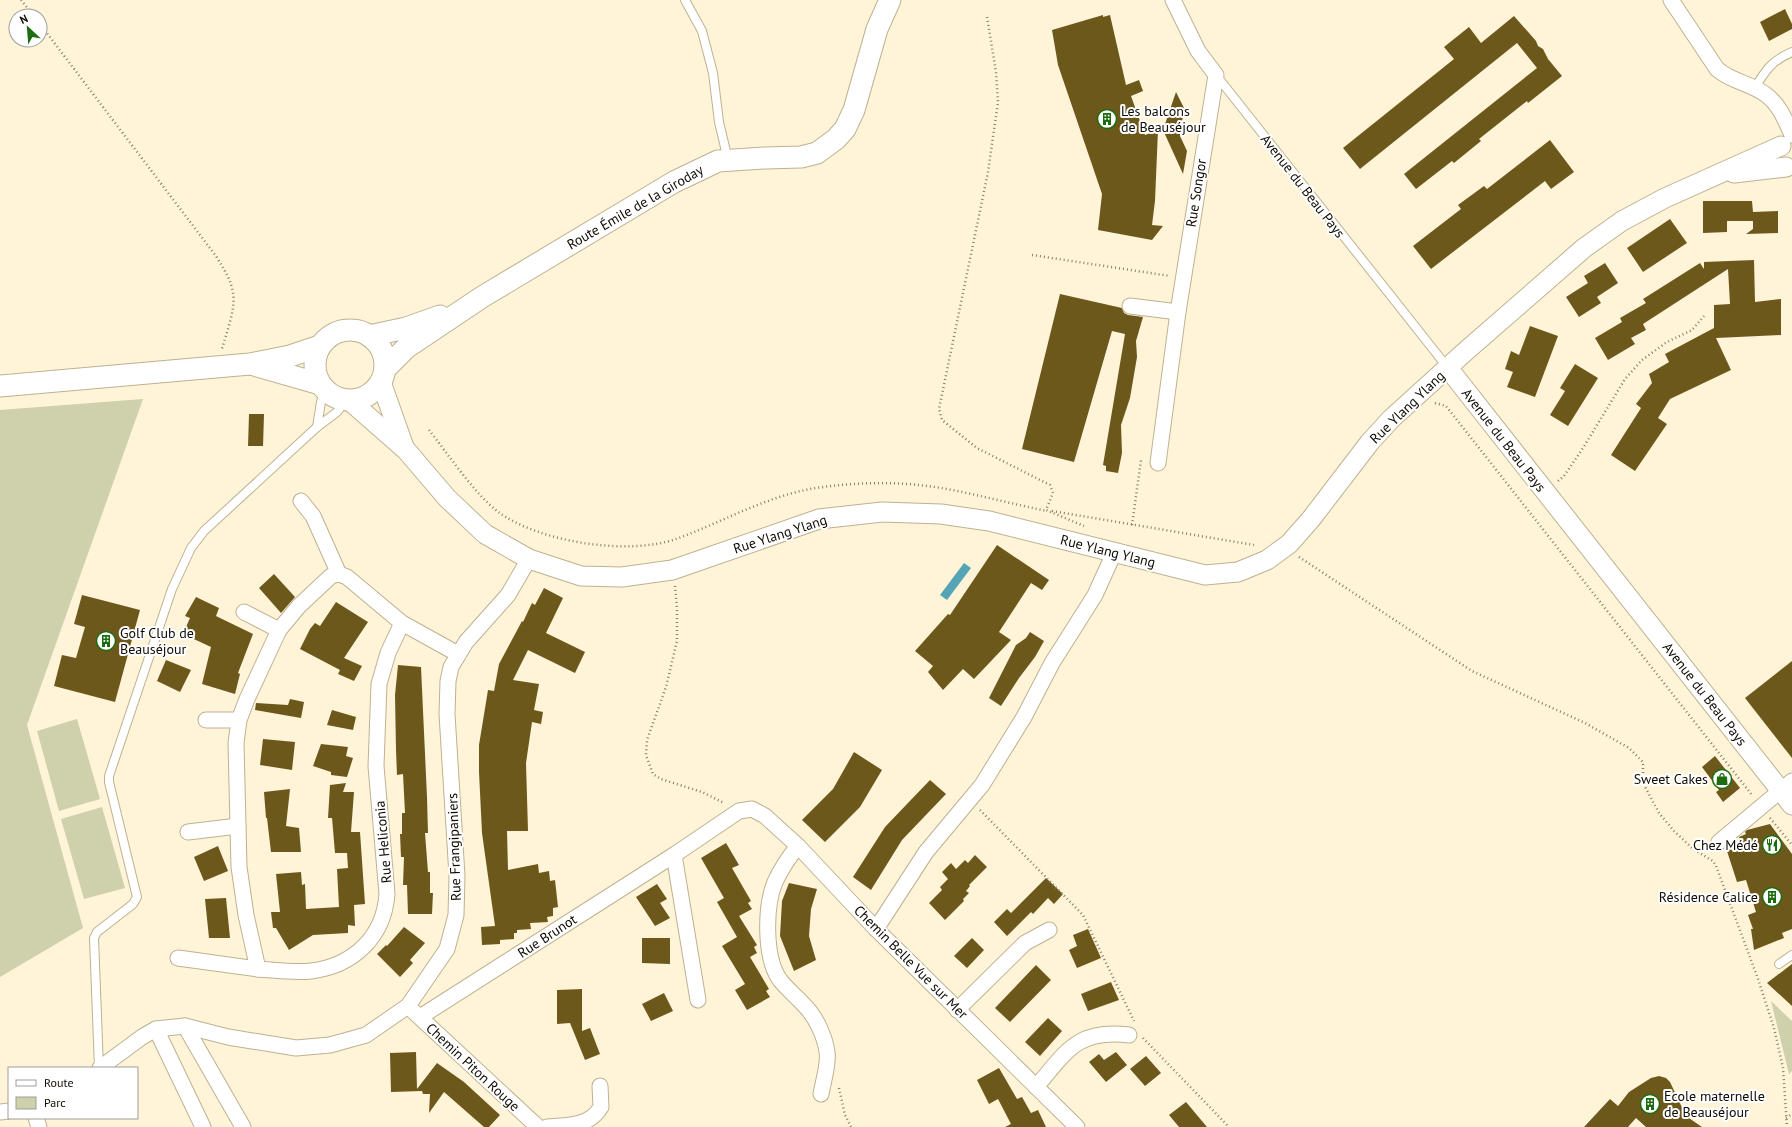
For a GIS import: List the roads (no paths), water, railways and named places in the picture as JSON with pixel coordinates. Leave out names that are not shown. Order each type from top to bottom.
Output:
[{"type":"main road","name":"Route Émile de la Giroday","points":[[482,296],[674,182],[711,164],[728,160],[800,157],[817,153],[836,140],[846,129],[854,110],[877,29],[890,0]]},
{"type":"main road","points":[[369,336],[433,320],[482,296]]},
{"type":"main road","points":[[383,375],[382,350],[369,336],[359,331],[348,330],[337,332],[320,346],[316,355],[316,375],[323,387],[332,395],[348,400],[367,396],[406,348],[482,296]]},
{"type":"main road","points":[[0,386],[250,364],[290,356],[320,346]]},
{"type":"main road","points":[[250,364],[323,387]]},
{"type":"street","points":[[1173,0],[1198,51],[1216,75]]},
{"type":"street","points":[[1671,0],[1718,69],[1728,78],[1764,93],[1778,106],[1788,139],[1780,153],[1790,170]]},
{"type":"street","name":"Rue Songor","points":[[1158,463],[1178,312],[1216,75]]},
{"type":"street","name":"Rue Ylang Ylang","points":[[406,450],[447,498],[484,534],[529,559],[581,576],[622,577],[672,570],[819,518],[882,512],[941,514],[989,522],[1205,575],[1238,572],[1267,560],[1289,544],[1312,520],[1370,442],[1414,398],[1584,248],[1622,221],[1665,198],[1717,175],[1788,139]]},
{"type":"street","name":"Rue Ylang Ylang","points":[[1717,175],[1790,170]]},
{"type":"street","points":[[1130,306],[1178,312]]},
{"type":"street","name":"Avenue du Beau Pays","points":[[1448,368],[1544,491],[1786,786],[1792,806]]},
{"type":"street","points":[[383,375],[406,450]]},
{"type":"street","points":[[348,400],[406,450]]},
{"type":"street","points":[[301,501],[313,516],[339,574],[347,578],[402,623],[458,654]]},
{"type":"street","points":[[876,929],[926,852],[970,800],[1007,744],[1052,663],[1075,629],[1095,595],[1114,553]]},
{"type":"street","name":"Rue Frangipaniers","points":[[101,1067],[142,1037],[156,1029],[185,1026],[228,1037],[296,1048],[330,1045],[366,1035],[408,1006],[447,949],[456,915],[457,876],[447,714],[448,681],[458,654],[466,642],[508,595],[529,559]]},
{"type":"street","points":[[258,969],[239,867],[236,743],[239,720],[247,699],[279,630],[299,606],[325,581],[331,576],[339,574]]},
{"type":"street","points":[[244,612],[279,630]]},
{"type":"street","name":"Rue Heliconia","points":[[178,958],[258,969],[309,972],[330,968],[349,958],[368,943],[379,928],[386,910],[387,894],[376,766],[379,684],[388,653],[402,623]]},
{"type":"street","points":[[206,720],[239,720]]},
{"type":"street","points":[[1719,842],[1786,786]]},
{"type":"street","name":"Chemin Belle Vue sur Mer","points":[[739,811],[752,809],[765,816],[798,846],[876,929],[1074,1126]]},
{"type":"street","name":"Rue Brunot","points":[[420,1017],[674,855],[739,811]]},
{"type":"street","points":[[188,832],[238,826]]},
{"type":"street","points":[[798,846],[789,857],[775,882],[768,914],[769,947],[773,964],[779,979],[807,1007],[824,1039],[828,1054],[821,1094]]},
{"type":"street","points":[[674,855],[698,1000]]},
{"type":"street","points":[[957,1010],[1025,943],[1049,930]]},
{"type":"street","name":"Chemin Piton Rouge","points":[[408,1006],[538,1127]]},
{"type":"street","points":[[185,1026],[243,1127]]},
{"type":"street","points":[[156,1029],[203,1127]]},
{"type":"street","points":[[1036,1087],[1073,1046],[1085,1038],[1097,1034],[1135,1032]]},
{"type":"street","points":[[547,1127],[578,1124],[591,1118],[601,1107],[600,1086]]},
{"type":"lane","points":[[685,0],[702,31],[713,73],[719,122],[728,160]]},
{"type":"lane","points":[[1754,89],[1767,68],[1778,58],[1791,53]]},
{"type":"lane","name":"Avenue du Beau Pays","points":[[1216,75],[1448,368]]},
{"type":"lane","points":[[317,427],[323,387]]},
{"type":"lane","points":[[100,1067],[94,938],[97,932],[133,904],[137,897],[109,782],[109,776],[172,589],[191,548],[204,531],[317,427],[337,412],[348,400]]},
{"type":"lane","points":[[1779,964],[1792,955]]},
{"type":"water","points":[[964,563],[971,568],[947,600],[940,595]]},
{"type":"place","name":"Les balcons de Beauséjour","points":[[1107,119]]},
{"type":"place","name":"Golf Club de Beauséjour","points":[[106,641]]},
{"type":"place","name":"Sweet Cakes","points":[[1722,779]]},
{"type":"place","name":"Chez Médé","points":[[1772,845]]},
{"type":"place","name":"Résidence Calice","points":[[1772,897]]},
{"type":"place","name":"Ecole maternelle de Beauséjour","points":[[1650,1104]]}]
